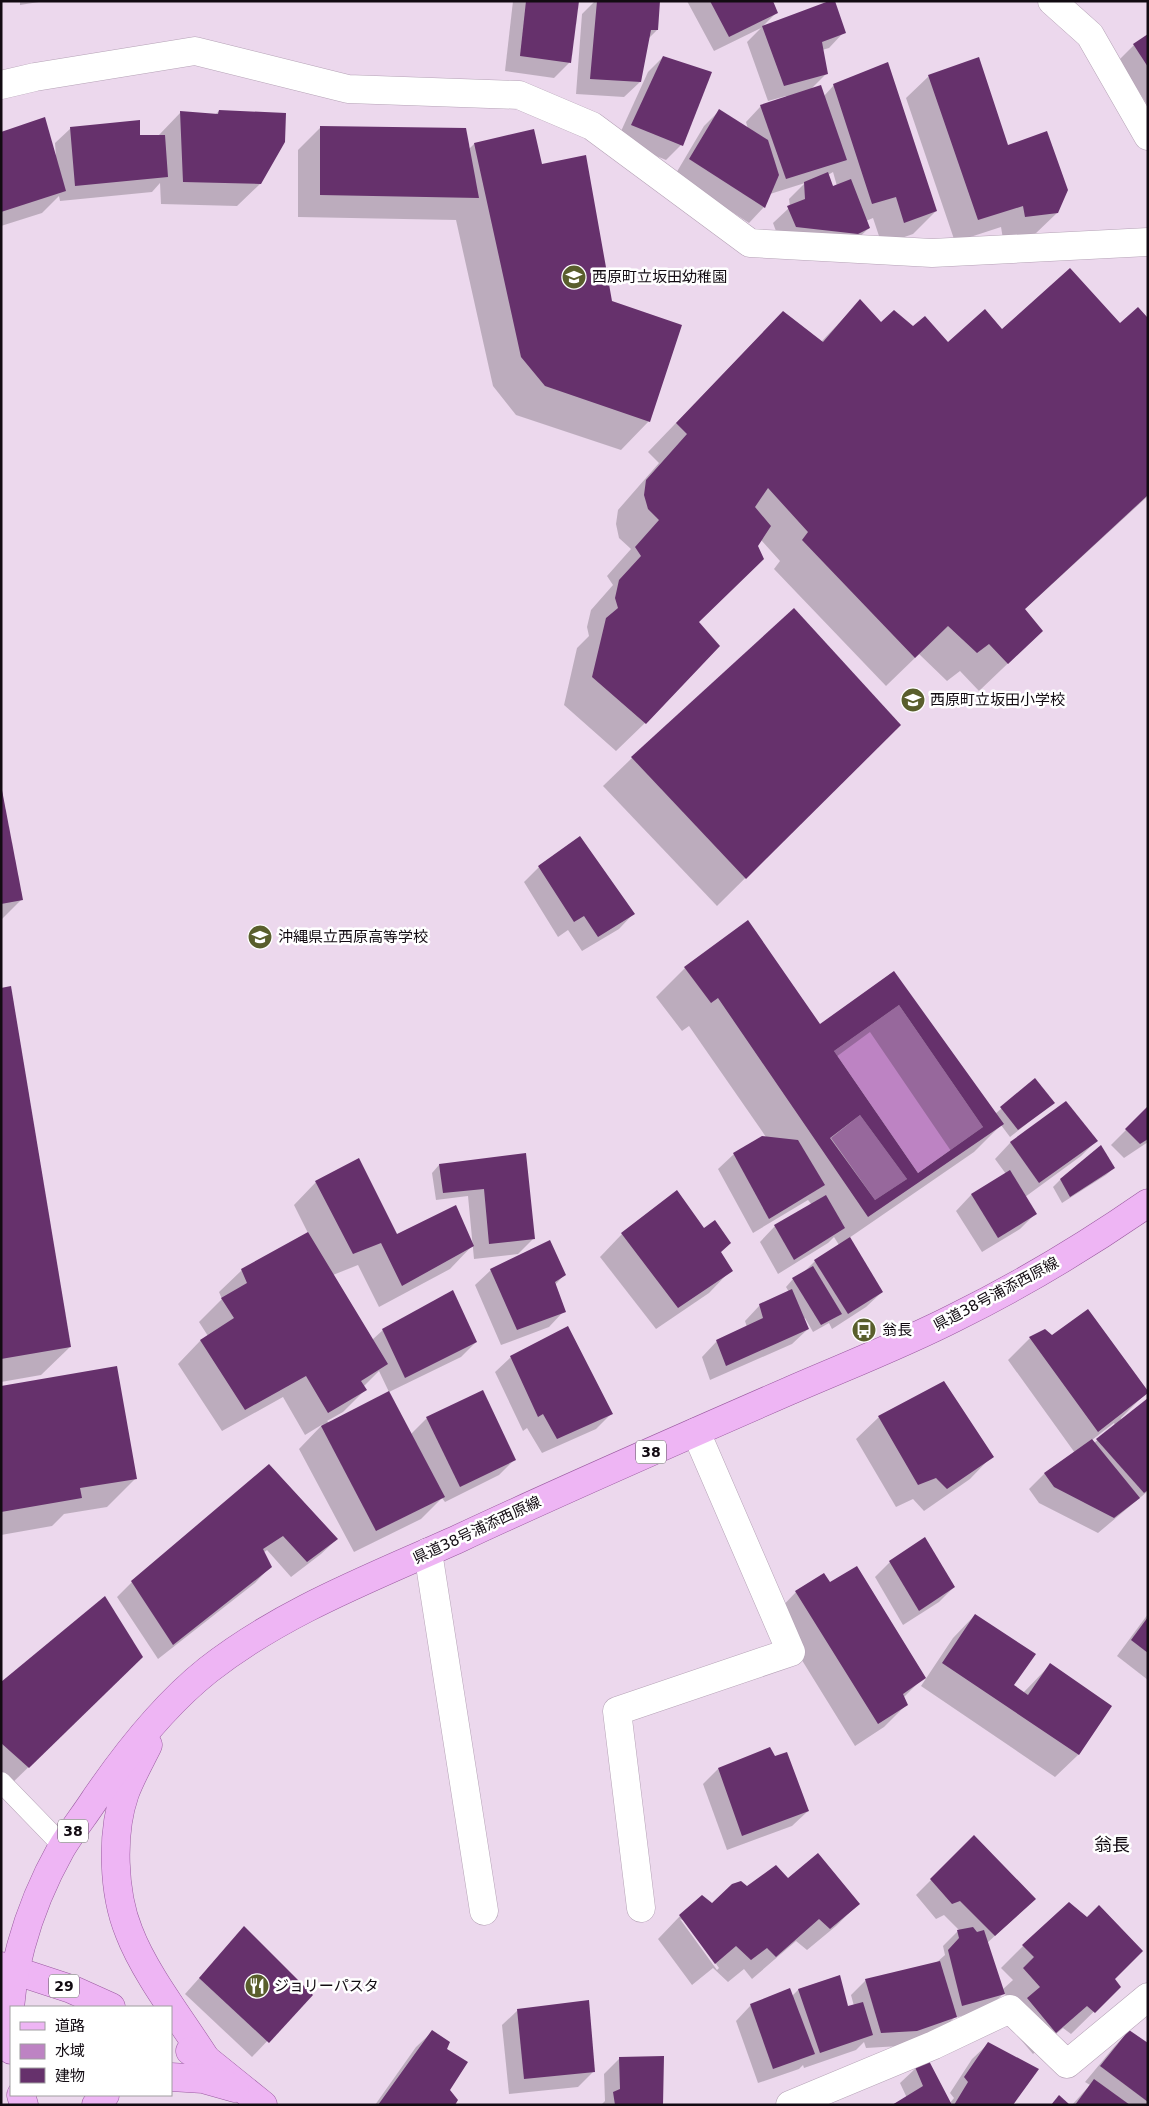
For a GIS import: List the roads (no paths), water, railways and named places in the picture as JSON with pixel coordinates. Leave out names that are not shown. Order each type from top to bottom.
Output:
[{"type":"main road","name":"県道38号浦添西原線","points":[[11,2006],[9,1967],[46,1877],[63,1846],[120,1763],[163,1712],[208,1670],[294,1614],[696,1432],[953,1319],[1038,1274],[1148,1203]]},
{"type":"main road","points":[[163,1712],[125,1794],[116,1837],[117,1878],[128,1932],[172,2006]]},
{"type":"main road","name":"29","points":[[9,1967],[71,1988],[109,2006]]},
{"type":"main road","points":[[172,2006],[206,2060]]},
{"type":"main road","name":"県道38号浦添西原線","points":[[10,2018],[10,2042]]},
{"type":"main road","points":[[172,2041],[206,2060],[256,2099]]},
{"type":"main road","points":[[172,2077],[203,2079],[256,2099]]},
{"type":"street","points":[[1052,1],[1090,35],[1148,136]]},
{"type":"street","points":[[1,85],[35,77],[195,51],[348,89],[519,95],[592,126],[750,243],[932,253],[1148,242]]},
{"type":"street","points":[[641,1908],[617,1711],[791,1652],[696,1432]]},
{"type":"street","points":[[428,1552],[484,1911]]},
{"type":"street","points":[[790,2105],[934,2045],[1010,2009],[1067,2064],[1148,1997]]},
{"type":"lane","points":[[1,1782],[63,1846]]},
{"type":"water","points":[[899,1005],[983,1127],[918,1173],[834,1051]]},
{"type":"water","points":[[860,1115],[907,1179],[875,1200],[831,1138]]},
{"type":"place","name":"西原町立坂田幼稚園","points":[[574,277]]},
{"type":"place","name":"西原町立坂田小学校","points":[[913,700]]},
{"type":"place","name":"沖縄県立西原高等学校","points":[[260,937]]},
{"type":"place","name":"翁長","points":[[864,1330]]},
{"type":"place","name":"ジョリーパスタ","points":[[257,1986]]},
{"type":"district","name":"翁長","points":[[1112,1845]]}]
